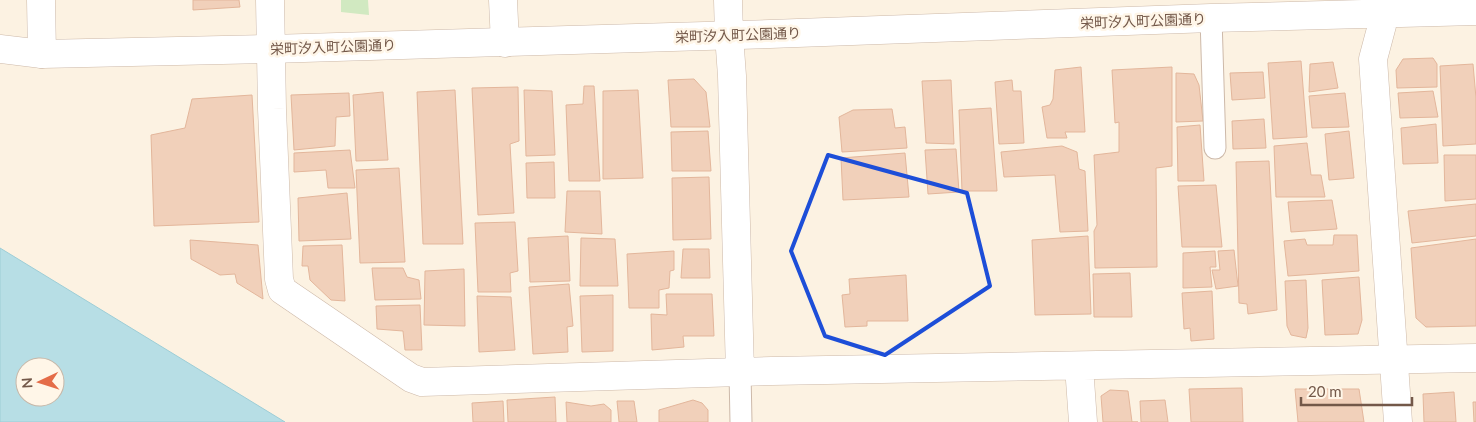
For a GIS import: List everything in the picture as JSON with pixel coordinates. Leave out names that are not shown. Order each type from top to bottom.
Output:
[{"type":"street","points":[[41,0],[42,54]]},
{"type":"street","points":[[270,0],[279,279],[282,290],[411,378],[422,382],[740,372],[1476,358]]},
{"type":"street","points":[[503,0],[505,43]]},
{"type":"street","points":[[728,0],[740,372]]},
{"type":"street","points":[[1386,7],[1373,59],[1392,360],[1398,422]]},
{"type":"street","name":"栄町汐入町公園通り","points":[[0,48],[42,54],[271,49],[505,43],[1211,18],[1386,7],[1476,11]]},
{"type":"street","points":[[1080,366],[1083,422]]},
{"type":"lane","points":[[1211,18],[1216,148]]},
{"type":"lane","points":[[740,372],[741,422]]},
{"type":"highlighted area","points":[[828,155],[967,193],[990,286],[885,355],[825,336],[791,251]]},
{"type":"green space","points":[[341,0],[368,0],[369,15],[341,12]]},
{"type":"water","points":[[0,248],[285,422],[0,422]]},
{"type":"building","points":[[193,0],[239,0],[240,7],[193,10]]},
{"type":"building","points":[[1433,58],[1437,64],[1437,87],[1397,88],[1396,70],[1403,59]]},
{"type":"building","points":[[1301,61],[1307,137],[1273,139],[1268,63]]},
{"type":"building","points":[[1333,62],[1338,88],[1309,92],[1310,64]]},
{"type":"building","points":[[1473,64],[1476,98],[1476,144],[1443,146],[1440,66]]},
{"type":"building","points":[[1081,67],[1085,132],[1065,132],[1067,138],[1047,138],[1042,107],[1050,105],[1053,99],[1055,70]]},
{"type":"building","points":[[1172,67],[1172,166],[1156,168],[1157,267],[1095,268],[1094,231],[1097,225],[1094,155],[1119,152],[1119,122],[1115,123],[1112,70]]},
{"type":"building","points":[[1263,72],[1265,98],[1232,100],[1230,73]]},
{"type":"building","points":[[1176,73],[1194,74],[1199,85],[1203,121],[1176,122]]},
{"type":"building","points":[[694,79],[706,92],[710,127],[671,127],[668,80]]},
{"type":"building","points":[[951,80],[954,144],[926,143],[922,81]]},
{"type":"building","points":[[1012,80],[1013,91],[1021,91],[1024,143],[999,144],[995,82]]},
{"type":"building","points":[[584,86],[594,86],[600,181],[569,181],[566,105],[583,104]]},
{"type":"building","points":[[518,87],[519,141],[510,144],[514,213],[478,215],[472,88]]},
{"type":"building","points":[[455,90],[463,244],[423,244],[417,92]]},
{"type":"building","points":[[524,90],[552,91],[555,155],[526,156]]},
{"type":"building","points":[[638,90],[643,178],[603,179],[603,91]]},
{"type":"building","points":[[1433,91],[1438,117],[1400,118],[1398,93]]},
{"type":"building","points":[[383,92],[388,160],[356,161],[353,95]]},
{"type":"building","points":[[349,93],[350,116],[336,117],[335,146],[294,150],[291,95]]},
{"type":"building","points":[[1345,93],[1349,127],[1312,128],[1309,96]]},
{"type":"building","points":[[252,95],[259,222],[154,226],[151,135],[185,128],[192,99]]},
{"type":"building","points":[[991,108],[997,191],[962,191],[959,110]]},
{"type":"building","points":[[892,109],[895,128],[905,127],[907,148],[842,152],[839,117],[853,110]]},
{"type":"building","points":[[1264,119],[1266,148],[1233,149],[1232,121]]},
{"type":"building","points":[[1436,124],[1438,163],[1403,164],[1401,128]]},
{"type":"building","points":[[1200,125],[1204,181],[1178,181],[1177,127]]},
{"type":"building","points":[[708,131],[711,171],[672,171],[671,132]]},
{"type":"building","points":[[1349,131],[1354,178],[1329,180],[1325,134]]},
{"type":"building","points":[[1307,143],[1311,175],[1321,175],[1325,197],[1276,197],[1274,146]]},
{"type":"building","points":[[1062,146],[1077,152],[1079,169],[1085,171],[1088,231],[1060,232],[1055,175],[1004,177],[1001,152]]},
{"type":"building","points":[[956,149],[959,192],[928,194],[925,150]]},
{"type":"building","points":[[350,150],[355,188],[328,188],[326,170],[294,172],[294,153]]},
{"type":"building","points":[[905,153],[909,197],[843,200],[841,158]]},
{"type":"building","points":[[1444,155],[1476,155],[1476,199],[1445,201]]},
{"type":"building","points":[[1269,161],[1277,310],[1248,314],[1247,304],[1239,303],[1236,162]]},
{"type":"building","points":[[554,162],[555,198],[527,198],[526,163]]},
{"type":"building","points":[[399,168],[405,262],[360,263],[356,170]]},
{"type":"building","points":[[709,177],[711,239],[673,240],[672,178]]},
{"type":"building","points":[[1216,185],[1222,247],[1182,247],[1178,186]]},
{"type":"building","points":[[567,191],[600,191],[602,234],[565,232]]},
{"type":"building","points":[[347,193],[351,239],[299,241],[298,198]]},
{"type":"building","points":[[1332,200],[1337,229],[1291,232],[1288,202]]},
{"type":"building","points":[[1476,204],[1476,236],[1412,243],[1408,211]]},
{"type":"building","points":[[515,222],[518,271],[510,273],[511,292],[478,292],[475,223]]},
{"type":"building","points":[[1334,235],[1357,235],[1359,271],[1288,276],[1284,241],[1305,239],[1307,245],[1333,245]]},
{"type":"building","points":[[568,236],[570,281],[530,282],[528,238]]},
{"type":"building","points":[[1088,236],[1091,314],[1035,315],[1032,240]]},
{"type":"building","points":[[581,238],[615,239],[618,286],[580,286]]},
{"type":"building","points":[[1476,239],[1476,326],[1426,327],[1416,318],[1411,248]]},
{"type":"building","points":[[190,240],[258,245],[263,299],[237,283],[235,274],[220,275],[191,259]]},
{"type":"building","points":[[342,245],[345,301],[331,300],[310,280],[308,266],[302,266],[303,246]]},
{"type":"building","points":[[683,249],[709,249],[710,278],[681,278]]},
{"type":"building","points":[[1234,250],[1238,286],[1216,289],[1212,270],[1220,270],[1218,251]]},
{"type":"building","points":[[674,251],[674,270],[670,271],[669,288],[659,290],[659,308],[629,308],[627,254]]},
{"type":"building","points":[[1215,251],[1216,267],[1210,267],[1212,287],[1183,288],[1183,253]]},
{"type":"building","points":[[372,268],[403,268],[407,277],[419,280],[421,299],[375,300]]},
{"type":"building","points":[[464,269],[465,326],[424,325],[425,271]]},
{"type":"building","points":[[1130,273],[1132,317],[1094,317],[1093,274]]},
{"type":"building","points":[[906,275],[908,321],[867,321],[867,326],[845,327],[842,295],[850,294],[849,279]]},
{"type":"building","points":[[1359,277],[1362,320],[1358,334],[1325,335],[1322,280]]},
{"type":"building","points":[[1306,280],[1308,328],[1306,338],[1291,335],[1287,326],[1285,281]]},
{"type":"building","points":[[569,284],[573,326],[567,327],[568,352],[533,354],[529,287]]},
{"type":"building","points":[[1212,291],[1214,339],[1191,341],[1190,328],[1184,329],[1182,293]]},
{"type":"building","points":[[666,294],[712,294],[714,336],[683,336],[684,347],[652,350],[651,314],[667,315]]},
{"type":"building","points":[[613,295],[613,351],[582,352],[580,296]]},
{"type":"building","points":[[477,296],[511,297],[515,350],[479,352]]},
{"type":"building","points":[[420,305],[422,350],[405,350],[403,331],[377,329],[376,306]]},
{"type":"building","points":[[1242,388],[1243,422],[1191,422],[1189,389]]},
{"type":"building","points":[[1295,389],[1359,389],[1364,422],[1298,422]]},
{"type":"building","points":[[1110,390],[1128,391],[1132,422],[1103,422],[1101,396]]},
{"type":"building","points":[[1454,392],[1456,422],[1424,422],[1423,394]]},
{"type":"building","points":[[555,397],[556,422],[508,422],[507,400]]},
{"type":"building","points":[[693,400],[702,403],[708,410],[708,422],[659,422],[659,410]]},
{"type":"building","points":[[1165,400],[1168,422],[1141,422],[1140,401]]},
{"type":"building","points":[[503,401],[504,422],[473,422],[472,403]]},
{"type":"building","points":[[617,401],[634,401],[637,422],[619,422]]},
{"type":"building","points":[[566,402],[591,406],[604,404],[611,410],[611,422],[567,422]]},
{"type":"building","points":[[1473,402],[1476,402],[1476,422],[1474,422]]}]
